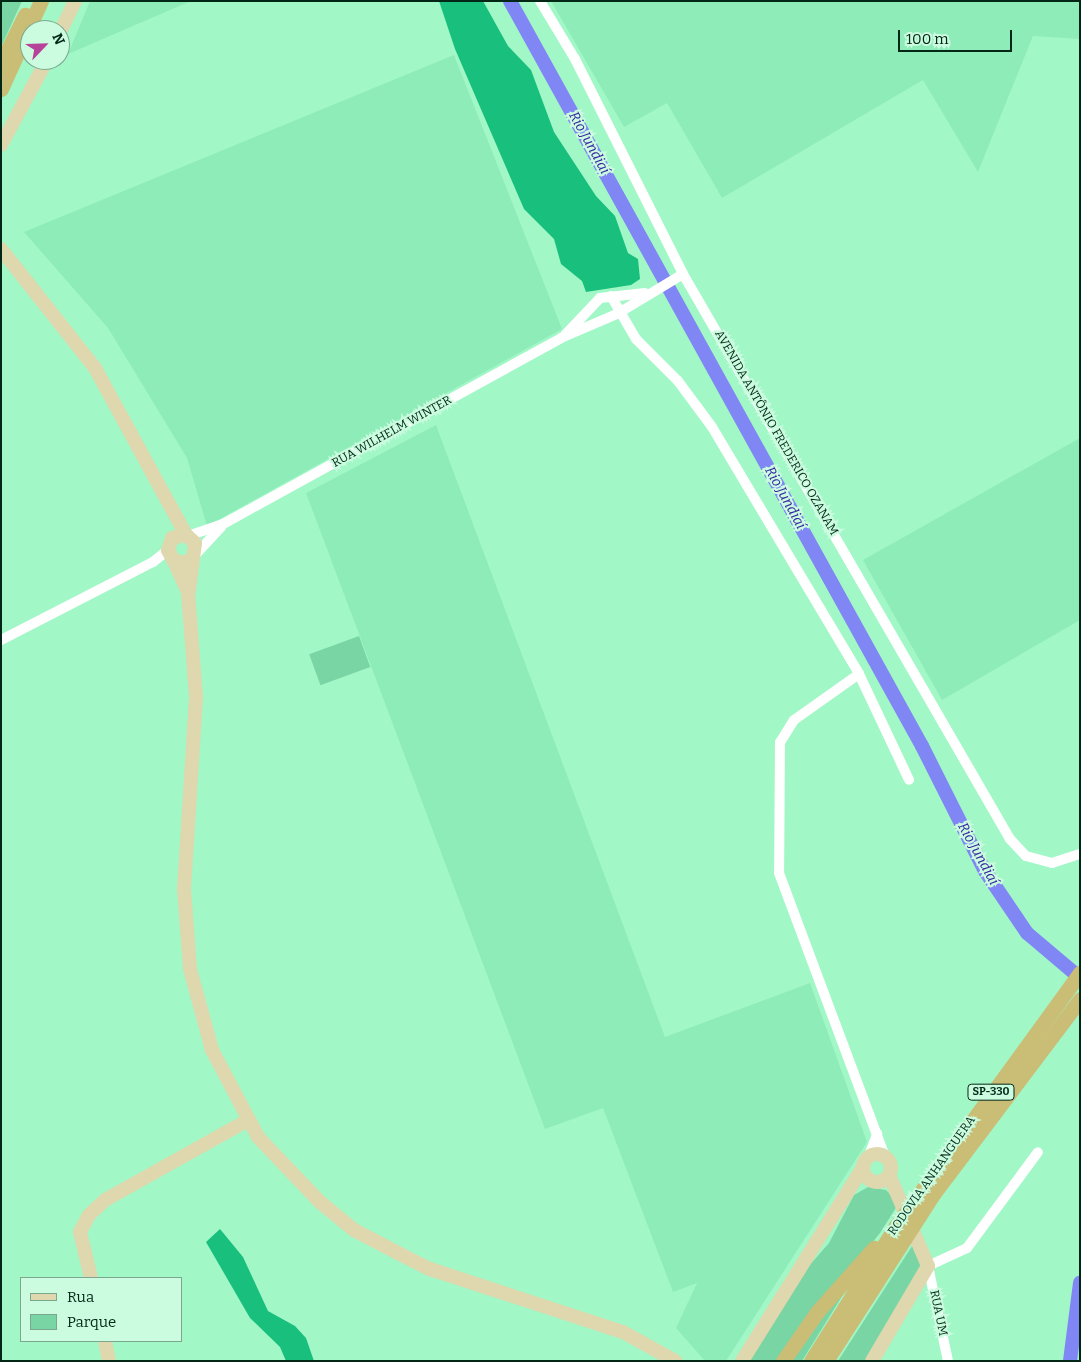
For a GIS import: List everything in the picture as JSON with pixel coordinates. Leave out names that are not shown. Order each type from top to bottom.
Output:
[{"type":"highway","points":[[1,63],[32,1]]},
{"type":"highway","points":[[1,90],[41,1]]},
{"type":"highway","name":"RODOVIA ANHANGUERA","points":[[826,1361],[891,1259],[929,1189],[1059,1000],[1080,973]]},
{"type":"highway","name":"RODOVIA ANHANGUERA","points":[[811,1361],[896,1226],[929,1189],[1080,999]]},
{"type":"highway","points":[[783,1361],[834,1291],[896,1226]]},
{"type":"main road","points":[[66,20],[75,1]]},
{"type":"main road","points":[[1,145],[42,70]]},
{"type":"main road","points":[[1,249],[94,368],[138,442],[166,505],[195,544],[188,593],[196,698],[184,888],[188,950],[212,1050],[248,1120],[288,1171],[354,1230],[430,1269],[623,1332],[657,1356],[675,1361]]},
{"type":"main road","points":[[166,505],[170,554],[188,593]]},
{"type":"main road","points":[[170,554],[176,536],[187,535]]},
{"type":"main road","points":[[170,554],[184,563],[194,556]]},
{"type":"main road","points":[[90,1277],[80,1232],[88,1215],[105,1200],[248,1120]]},
{"type":"main road","points":[[740,1359],[843,1196],[865,1162],[885,1157],[879,1179],[843,1196]]},
{"type":"main road","points":[[865,1162],[879,1179],[898,1194],[928,1266],[872,1361]]},
{"type":"main road","points":[[105,1342],[109,1361]]},
{"type":"street","name":"AVENIDA ANTÔNIO FREDERICO OZANAM","points":[[540,1],[575,59],[678,276],[1010,839],[1026,856],[1052,864],[1080,854]]},
{"type":"street","points":[[561,338],[618,314],[647,292],[678,276]]},
{"type":"street","points":[[561,338],[593,304],[611,296],[647,292]]},
{"type":"street","points":[[611,296],[618,314],[712,427],[859,674],[909,780]]},
{"type":"street","points":[[593,304],[602,321]]},
{"type":"street","name":"RUA WILHELM WINTER","points":[[187,535],[223,524],[561,338]]},
{"type":"street","name":"RUA WILHELM WINTER","points":[[194,556],[223,524]]},
{"type":"street","points":[[1,640],[170,554]]},
{"type":"street","points":[[859,674],[794,720],[780,742],[779,873],[885,1157]]},
{"type":"street","points":[[865,1162],[878,1134]]},
{"type":"street","points":[[928,1266],[967,1248],[1038,1152]]},
{"type":"street","name":"RUA UM","points":[[928,1266],[948,1361]]},
{"type":"shaded area","points":[[90,1],[191,1],[70,53]]},
{"type":"shaded area","points":[[439,1],[483,1],[508,46],[531,70],[554,132],[596,196],[615,216],[628,253],[638,259],[640,279],[631,285],[586,292],[582,281],[561,264],[554,239],[524,209],[455,49]]},
{"type":"shaded area","points":[[551,1],[1080,1],[1080,39],[1033,36],[978,172],[923,80],[722,198],[667,103],[624,127]]},
{"type":"shaded area","points":[[454,55],[562,329],[207,526],[187,458],[108,328],[24,232]]},
{"type":"shaded area","points":[[436,425],[665,1037],[810,983],[867,1142],[726,1361],[705,1361],[676,1328],[697,1283],[673,1292],[603,1108],[545,1129],[306,493]]},
{"type":"shaded area","points":[[1080,438],[1080,620],[942,700],[863,560]]},
{"type":"shaded area","points":[[220,1229],[243,1257],[268,1311],[295,1326],[306,1338],[314,1361],[286,1361],[280,1347],[250,1318],[206,1242]]},
{"type":"green space","points":[[1,1],[22,1],[1,47]]},
{"type":"green space","points":[[359,636],[370,667],[320,685],[309,654]]},
{"type":"green space","points":[[868,1187],[886,1190],[899,1203],[880,1233],[777,1361],[748,1361],[808,1267],[829,1243],[854,1195]]},
{"type":"green space","points":[[914,1243],[922,1266],[866,1361],[838,1361]]},
{"type":"green space","points":[[849,1285],[802,1361],[789,1361],[813,1325]]},
{"type":"waterway","name":"Rio Jundiaí","points":[[510,1],[922,746],[985,871],[1027,933],[1080,978]]},
{"type":"waterway","name":"Rio Jundiaí","points":[[1070,1361],[1080,1283]]}]
